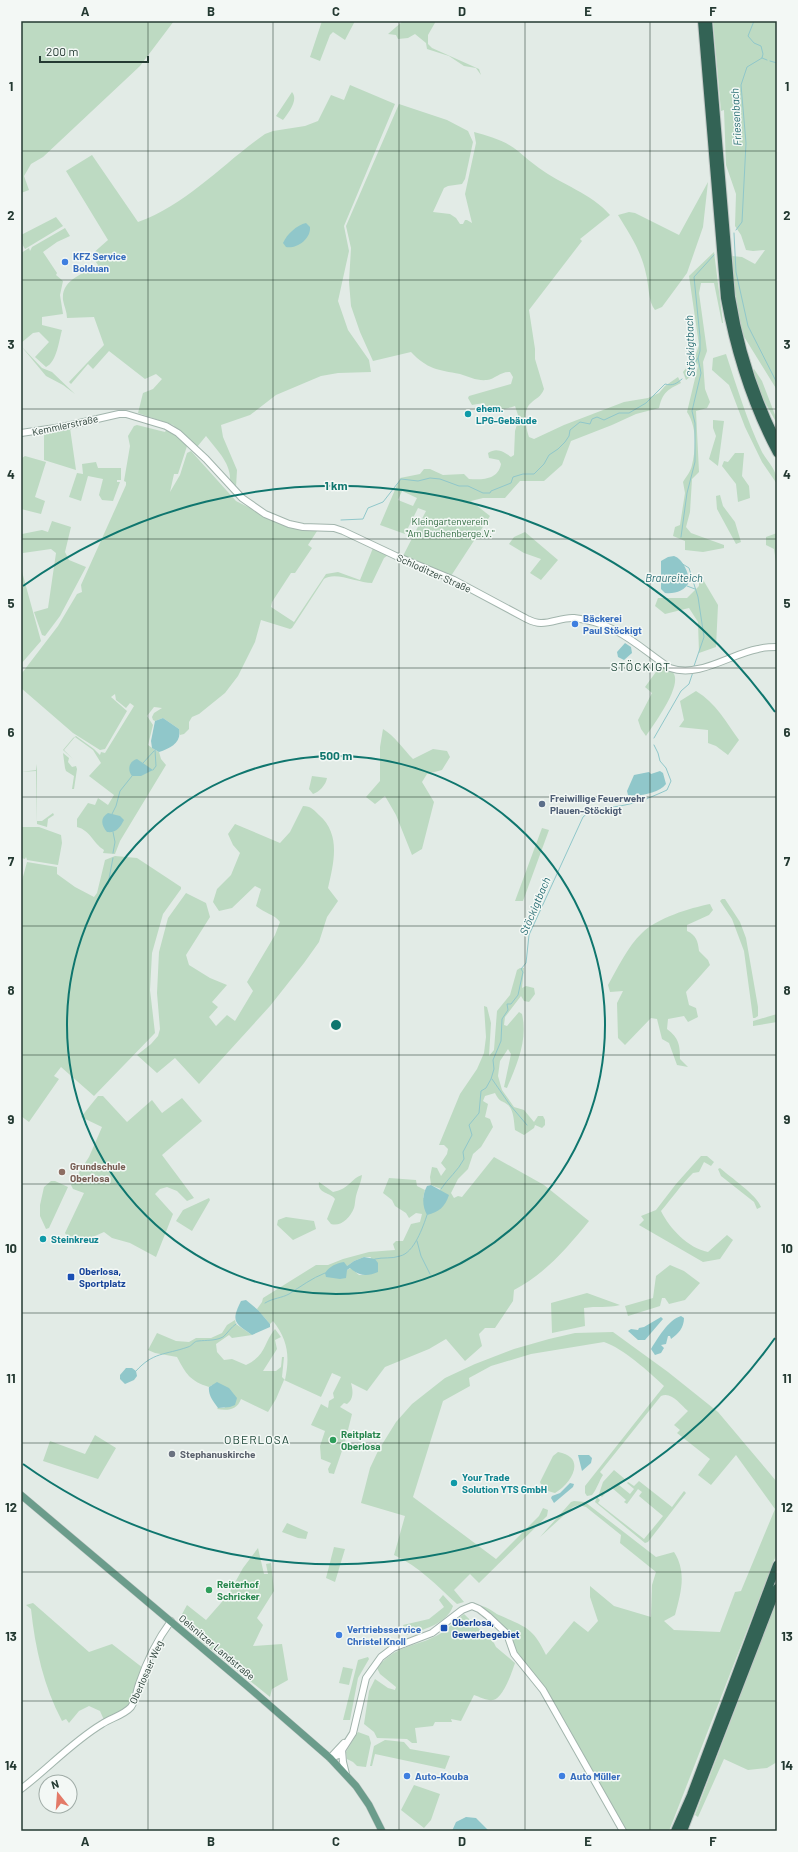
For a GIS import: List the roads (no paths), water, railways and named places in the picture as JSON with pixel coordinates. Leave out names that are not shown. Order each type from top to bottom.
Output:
[{"type":"highway","points":[[702,21],[722,234],[725,298],[735,348],[752,400],[777,453]]},
{"type":"highway","points":[[708,21],[721,222]]},
{"type":"highway","points":[[722,234],[739,340],[758,399],[777,441]]},
{"type":"highway","points":[[675,1831],[691,1795],[777,1565]]},
{"type":"highway","points":[[684,1831],[777,1588]]},
{"type":"main road","name":"Oelsnitzer Landstraße","points":[[21,1495],[330,1758],[346,1774],[365,1798],[382,1831]]},
{"type":"street","name":"Schloditzer Straße","points":[[108,415],[126,414],[166,426],[178,433],[206,459],[246,502],[277,520],[303,527],[334,528],[343,531],[392,554],[454,580],[526,620],[539,623],[574,618],[612,628],[621,632],[670,668],[678,671],[703,667],[758,649],[777,647]]},
{"type":"street","name":"Kemmlerstraße","points":[[21,433],[68,426],[108,415]]},
{"type":"street","points":[[330,1758],[336,1757],[353,1733],[357,1722],[366,1678],[381,1657],[392,1648],[432,1633],[462,1610],[472,1606],[480,1609],[497,1623],[506,1634],[514,1654],[543,1690],[623,1831]]},
{"type":"street","name":"Oberlosaer Weg","points":[[21,1789],[78,1741],[111,1718],[125,1713],[135,1699],[138,1685],[152,1654],[171,1622]]},
{"type":"street","points":[[330,1758],[338,1748],[346,1742]]},
{"type":"street","points":[[342,1750],[342,1762],[346,1774]]},
{"type":"water","points":[[306,223],[310,227],[310,231],[306,239],[299,245],[286,247],[283,243],[287,236],[293,230]]},
{"type":"water","name":"Braureiteich","points":[[674,556],[680,560],[685,567],[689,582],[682,590],[672,593],[665,593],[661,589],[661,561],[668,557]]},
{"type":"water","points":[[625,643],[631,647],[632,653],[624,660],[618,657],[617,652]]},
{"type":"water","points":[[163,718],[179,729],[179,738],[175,744],[168,749],[159,752],[152,748],[151,741],[155,721]]},
{"type":"water","points":[[137,759],[153,770],[141,776],[132,776],[129,769],[132,762]]},
{"type":"water","points":[[660,771],[663,773],[666,784],[659,790],[648,794],[628,795],[627,791],[634,775],[649,772],[651,774]]},
{"type":"water","points":[[108,813],[120,816],[124,820],[119,828],[113,832],[107,832],[102,822],[105,815]]},
{"type":"water","points":[[431,1185],[449,1195],[446,1203],[441,1208],[427,1215],[423,1204],[423,1197],[427,1186]]},
{"type":"water","points":[[364,1257],[375,1259],[378,1263],[378,1272],[370,1275],[363,1275],[350,1268],[347,1270],[346,1278],[340,1279],[326,1277],[325,1273],[338,1263],[344,1262],[347,1266]]},
{"type":"water","points":[[246,1300],[258,1310],[270,1324],[270,1327],[252,1335],[236,1322],[235,1318],[241,1301]]},
{"type":"water","points":[[681,1316],[684,1318],[683,1325],[680,1330],[671,1339],[670,1336],[668,1336],[666,1344],[661,1345],[664,1348],[661,1353],[655,1355],[651,1349],[657,1340],[672,1321]]},
{"type":"water","points":[[661,1317],[663,1319],[645,1340],[638,1340],[628,1331],[631,1329],[638,1330],[639,1328],[644,1327]]},
{"type":"water","points":[[126,1368],[132,1368],[136,1371],[137,1376],[134,1380],[125,1384],[120,1379],[120,1375]]},
{"type":"water","points":[[217,1382],[229,1388],[237,1398],[235,1405],[218,1408],[209,1393],[209,1387]]},
{"type":"water","points":[[578,1455],[589,1455],[592,1458],[591,1463],[582,1471]]},
{"type":"water","points":[[570,1483],[574,1484],[573,1487],[554,1503],[551,1498],[552,1496],[560,1493]]},
{"type":"water","points":[[466,1817],[476,1818],[489,1831],[452,1831],[456,1822]]},
{"type":"waterway","name":"Friesenbach","points":[[736,230],[742,222],[746,143],[741,85],[747,67],[762,58],[763,54],[761,46],[754,43],[748,36],[754,21]]},
{"type":"waterway","name":"Friesenbach","points":[[762,58],[767,60]]},
{"type":"waterway","points":[[770,61],[777,63]]},
{"type":"waterway","name":"Friesenbach","points":[[734,233],[736,272],[748,326],[777,383]]},
{"type":"waterway","name":"Stöckigtbach","points":[[681,537],[687,493],[695,462],[695,423],[692,411],[701,373],[698,358],[700,351],[700,337],[694,277],[714,255]]},
{"type":"waterway","points":[[686,376],[698,358]]},
{"type":"waterway","points":[[341,520],[363,519],[368,508],[383,502],[401,479],[418,481],[430,478],[440,479],[459,486],[468,486],[483,493],[490,493],[491,491],[511,483],[513,477],[523,474],[534,474],[544,464],[549,455],[565,442],[569,436],[570,430],[580,422],[590,424],[592,419],[597,417],[604,420],[619,413],[629,413],[646,403],[665,384],[674,384],[682,379]]},
{"type":"waterway","name":"Stöckigtbach","points":[[681,563],[689,568],[698,597],[704,637],[694,666]]},
{"type":"waterway","name":"Stöckigtbach","points":[[687,586],[695,589]]},
{"type":"waterway","name":"Stöckigtbach","points":[[654,738],[681,691],[689,684],[693,672]]},
{"type":"waterway","name":"Stöckigtbach","points":[[441,1189],[464,1159],[463,1152],[472,1135],[469,1125],[479,1113],[481,1091],[486,1088],[494,1069],[493,1060],[501,1041],[502,1019],[508,1010],[507,1004],[511,1004],[518,995],[523,972],[521,969],[526,963],[529,935],[583,817],[592,811],[636,802],[667,790],[671,781],[666,768],[660,761],[654,745]]},
{"type":"waterway","points":[[153,770],[156,766],[155,750]]},
{"type":"waterway","points":[[143,763],[154,751]]},
{"type":"waterway","points":[[112,814],[120,791],[132,776]]},
{"type":"waterway","points":[[113,832],[115,842],[113,853]]},
{"type":"waterway","points":[[108,884],[113,858]]},
{"type":"waterway","points":[[492,1079],[510,1105],[527,1125]]},
{"type":"waterway","name":"Stöckigtbach","points":[[375,1259],[400,1256],[410,1250],[417,1239],[427,1215]]},
{"type":"waterway","name":"Stöckigtbach","points":[[417,1241],[421,1256],[430,1274]]},
{"type":"waterway","name":"Stöckigtbach","points":[[265,1303],[289,1294],[325,1273]]},
{"type":"waterway","name":"Stöckigtbach","points":[[136,1371],[148,1360],[154,1357],[191,1346],[197,1341],[214,1340],[223,1337],[236,1324]]},
{"type":"place","name":"KFZ Service Bolduan","points":[[65,262]]},
{"type":"place","name":"ehem. LPG-Gebäude","points":[[468,414]]},
{"type":"place","name":"Bäckerei Paul Stöckigt","points":[[575,624]]},
{"type":"place","name":"Freiwillige Feuerwehr Plauen-Stöckigt","points":[[542,804]]},
{"type":"place","name":"Grundschule Oberlosa","points":[[62,1172]]},
{"type":"place","name":"Steinkreuz","points":[[43,1239]]},
{"type":"place","name":"Oberlosa, Sportplatz","points":[[71,1277]]},
{"type":"place","name":"Reitplatz Oberlosa","points":[[333,1440]]},
{"type":"place","name":"Stephanuskirche","points":[[172,1454]]},
{"type":"place","name":"Your Trade Solution YTS GmbH","points":[[454,1483]]},
{"type":"place","name":"Reiterhof Schricker","points":[[209,1590]]},
{"type":"place","name":"Oberlosa, Gewerbegebiet","points":[[444,1628]]},
{"type":"place","name":"Vertriebsservice Christel Knoll","points":[[339,1635]]},
{"type":"place","name":"Auto-Kouba","points":[[407,1776]]},
{"type":"place","name":"Auto Müller","points":[[562,1776]]},
{"type":"district","name":"STÖCKIGT","points":[[641,667]]},
{"type":"district","name":"OBERLOSA","points":[[257,1440]]},
{"type":"park label","name":"Kleingartenverein \"Am Buchenberge.V.\"","points":[[450,526]]}]
